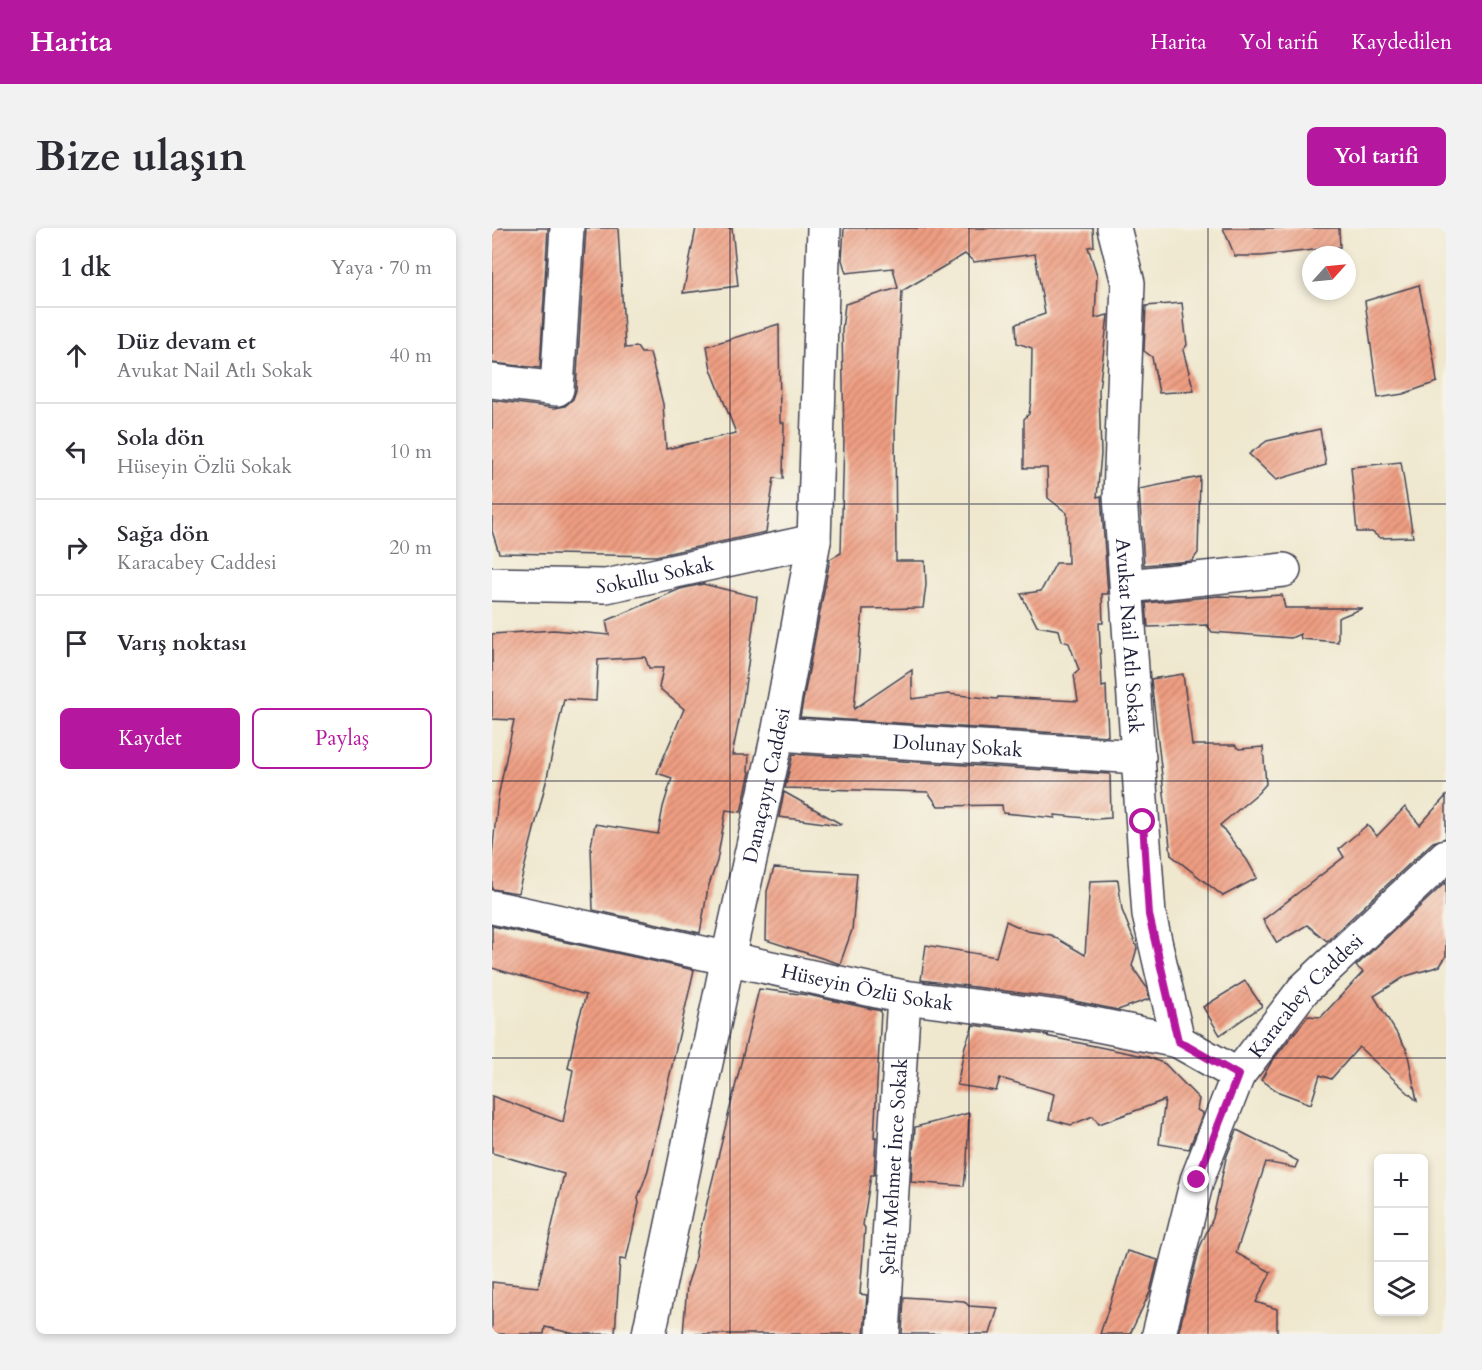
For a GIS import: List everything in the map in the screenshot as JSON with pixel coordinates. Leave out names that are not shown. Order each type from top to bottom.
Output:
[{"type":"street","points":[[492,381],[557,389],[567,228]]},
{"type":"street","name":"Danaçayır Caddesi","points":[[649,1334],[778,734],[814,541],[824,228]]},
{"type":"street","name":"Avukat Nail Atlı Sokak","points":[[1114,228],[1128,283],[1120,496],[1149,915],[1178,1041]]},
{"type":"street","name":"Sokullu Sokak","points":[[492,584],[606,586],[814,541]]},
{"type":"street","points":[[1127,586],[1284,570]]},
{"type":"street","name":"Dolunay Sokak","points":[[778,734],[1139,758]]},
{"type":"street","name":"Karacabey Caddesi","points":[[1159,1334],[1197,1180],[1238,1075],[1303,990],[1446,856]]},
{"type":"street","name":"Hüseyin Özlü Sokak","points":[[492,907],[904,997],[1058,1017],[1178,1041],[1238,1075]]},
{"type":"street","name":"Şehit Mehmet İnce Sokak","points":[[883,1334],[904,997]]},
{"type":"building","points":[[492,228],[548,228],[540,368],[492,363]]},
{"type":"building","points":[[586,228],[618,228],[625,348],[637,347],[641,353],[650,353],[663,404],[666,449],[736,433],[711,369],[707,346],[779,324],[780,422],[784,423],[783,479],[774,478],[766,532],[656,556],[499,553],[492,531],[492,400],[555,408],[565,406],[573,399],[576,390]]},
{"type":"building","points":[[696,228],[732,228],[738,286],[683,293]]},
{"type":"building","points":[[844,228],[1093,228],[1094,246],[1088,247],[1097,275],[1095,318],[1108,315],[1099,390],[1101,454],[1097,497],[1101,496],[1108,594],[1102,594],[1103,623],[1099,623],[1102,687],[1106,686],[1108,736],[800,717],[830,559],[841,553],[844,438],[842,330],[845,304],[898,288],[893,268],[846,273],[842,260]],"holes":[[[965,254],[974,262],[1035,254],[1045,314],[1016,324],[1017,343],[1032,348],[1031,401],[1029,414],[1024,419],[1024,468],[1047,468],[1048,498],[1067,513],[1068,563],[1056,563],[1041,591],[1021,594],[1037,626],[1059,630],[1062,641],[1069,643],[1079,670],[1074,675],[1078,701],[998,697],[997,699],[948,694],[912,699],[912,670],[854,709],[863,609],[923,608],[926,585],[925,561],[896,561],[895,427],[902,291]]]},
{"type":"building","points":[[1223,228],[1339,228],[1340,246],[1302,246],[1302,251],[1261,256],[1235,256]]},
{"type":"building","points":[[1419,285],[1437,382],[1403,394],[1378,398],[1365,301]]},
{"type":"building","points":[[1182,303],[1187,345],[1183,350],[1194,391],[1159,393],[1152,357],[1144,351],[1146,306]]},
{"type":"building","points":[[1320,429],[1326,465],[1276,480],[1249,454],[1267,441]]},
{"type":"building","points":[[1401,462],[1413,537],[1380,538],[1372,532],[1357,532],[1351,467]]},
{"type":"building","points":[[1200,477],[1198,553],[1192,561],[1144,565],[1139,489]]},
{"type":"building","points":[[703,584],[757,597],[743,701],[732,755],[749,755],[748,771],[750,772],[741,812],[726,810],[700,933],[593,910],[591,846],[595,824],[658,834],[672,778],[657,773],[684,709],[659,688],[663,668],[649,668],[645,657],[598,660],[596,701],[564,699],[518,893],[492,889],[492,855],[498,797],[514,720],[492,719],[492,634],[554,630],[609,635],[606,621],[680,589]]},
{"type":"building","points":[[1282,595],[1285,608],[1363,608],[1338,618],[1338,642],[1301,639],[1300,634],[1291,638],[1212,632],[1207,625],[1148,627],[1146,603],[1219,596]]},
{"type":"building","points":[[1183,674],[1192,745],[1235,745],[1239,749],[1263,747],[1266,784],[1220,825],[1247,860],[1257,878],[1223,896],[1171,855],[1151,679]]},
{"type":"building","points":[[793,754],[1110,774],[1111,818],[1096,819],[1055,815],[1055,818],[1003,813],[1002,805],[938,806],[928,792],[785,788]]},
{"type":"building","points":[[784,792],[841,824],[779,817]]},
{"type":"building","points":[[1446,796],[1446,838],[1433,842],[1327,941],[1307,925],[1277,943],[1263,920],[1344,857],[1339,849],[1348,841],[1367,825],[1377,836],[1405,807],[1420,825]]},
{"type":"building","points":[[774,868],[857,873],[852,930],[840,964],[766,940],[767,891]]},
{"type":"building","points":[[1118,880],[1122,910],[1137,948],[1132,966],[1147,988],[1149,999],[1118,1010],[1060,998],[921,980],[926,945],[996,957],[1006,921],[1027,931],[1051,935],[1085,955],[1090,881]]},
{"type":"building","points":[[1446,882],[1446,956],[1440,966],[1406,976],[1374,996],[1407,1050],[1417,1101],[1359,1047],[1331,1079],[1320,1075],[1311,1104],[1279,1092],[1261,1080],[1272,1061],[1308,1016],[1321,1017],[1363,972],[1356,966]]},
{"type":"building","points":[[492,926],[694,970],[648,1170],[638,1198],[639,1203],[626,1260],[620,1259],[615,1334],[575,1334],[545,1327],[544,1334],[492,1334],[492,1282],[538,1287],[564,1174],[492,1153],[492,1096],[563,1122],[573,1070],[568,1068],[586,995],[492,968]]},
{"type":"building","points":[[1245,981],[1262,1006],[1220,1035],[1203,1007]]},
{"type":"building","points":[[759,989],[808,995],[881,1011],[874,1175],[871,1175],[863,1225],[865,1228],[860,1294],[867,1295],[864,1334],[683,1334],[687,1285]]},
{"type":"building","points":[[973,1025],[1049,1035],[1046,1036],[1148,1057],[1165,1064],[1199,1099],[1197,1110],[1203,1113],[1189,1149],[1159,1144],[1165,1100],[1099,1124],[1093,1116],[1071,1125],[1049,1119],[1054,1094],[1000,1078],[996,1091],[957,1085],[965,1046]]},
{"type":"building","points":[[969,1113],[964,1186],[911,1182],[915,1127]]},
{"type":"building","points":[[1237,1130],[1298,1161],[1295,1168],[1266,1162],[1236,1253],[1271,1272],[1256,1302],[1277,1309],[1277,1334],[1178,1334],[1200,1247],[1213,1218],[1226,1158]]},
{"type":"building","points":[[1127,1251],[1158,1260],[1150,1292],[1130,1334],[1100,1334]]},
{"type":"building","points":[[904,1297],[964,1301],[969,1306],[998,1308],[990,1334],[902,1334]]},
{"type":"route","points":[[1143,822],[1149,915],[1178,1041],[1238,1075],[1197,1180]]}]
